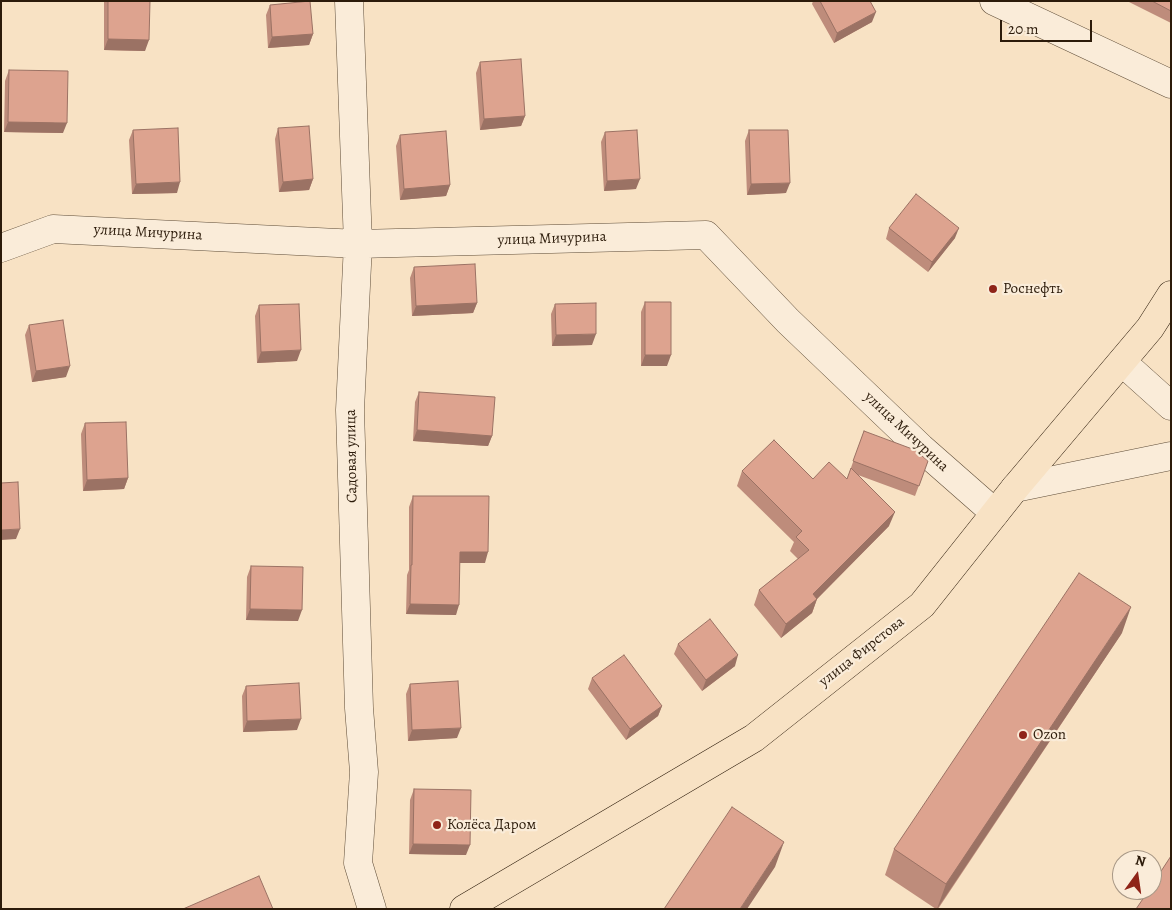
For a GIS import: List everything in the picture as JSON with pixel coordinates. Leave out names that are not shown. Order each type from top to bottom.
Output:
[{"type":"main road","name":"улица Фирстова","points":[[464,909],[754,738],[922,605],[1015,488],[1150,328],[1171,295]]},
{"type":"street","name":"Садовая улица","points":[[349,1],[358,244],[350,410],[359,708],[364,772],[358,863],[372,909]]},
{"type":"street","points":[[994,1],[1171,84]]},
{"type":"street","name":"улица Мичурина","points":[[1,248],[53,228],[358,244],[706,235],[788,321],[921,448],[995,513]]},
{"type":"street","points":[[1122,362],[1171,406]]},
{"type":"street","points":[[1015,488],[1171,456]]},
{"type":"building","points":[[108,1],[150,1],[149,40],[108,39]]},
{"type":"building","points":[[310,1],[313,34],[272,37],[270,5]]},
{"type":"building","points":[[820,1],[870,1],[876,12],[837,33]]},
{"type":"building","points":[[1152,1],[1171,1],[1171,11]]},
{"type":"building","points":[[521,59],[525,116],[484,119],[480,62]]},
{"type":"building","points":[[9,70],[68,71],[67,123],[8,122]]},
{"type":"building","points":[[309,126],[313,179],[283,182],[278,128]]},
{"type":"building","points":[[178,128],[180,182],[136,184],[133,130]]},
{"type":"building","points":[[637,130],[640,179],[607,181],[605,132]]},
{"type":"building","points":[[749,130],[788,130],[790,183],[751,184]]},
{"type":"building","points":[[446,131],[450,185],[404,189],[400,135]]},
{"type":"building","points":[[916,194],[959,228],[932,262],[889,228]]},
{"type":"building","points":[[475,264],[477,303],[416,306],[414,267]]},
{"type":"building","points":[[645,302],[671,302],[671,355],[645,355]]},
{"type":"building","points":[[596,303],[596,334],[556,335],[555,304]]},
{"type":"building","points":[[299,304],[301,350],[261,352],[259,305]]},
{"type":"building","points":[[63,320],[70,366],[36,371],[29,325]]},
{"type":"building","points":[[419,392],[495,397],[492,436],[417,430]]},
{"type":"building","points":[[126,422],[128,478],[87,480],[85,423]]},
{"type":"building","points":[[864,431],[915,450],[928,461],[919,486],[853,461]]},
{"type":"building","points":[[774,440],[813,479],[829,462],[847,479],[851,468],[895,512],[813,594],[817,599],[786,624],[759,590],[809,550],[796,537],[802,531],[742,471]]},
{"type":"building","points":[[18,482],[20,529],[1,530],[1,483]]},
{"type":"building","points":[[413,496],[489,496],[488,552],[460,552],[459,605],[410,604]]},
{"type":"building","points":[[251,566],[303,567],[302,610],[250,609]]},
{"type":"building","points":[[1079,573],[1131,607],[946,884],[894,849]]},
{"type":"building","points":[[710,619],[738,655],[706,680],[678,644]]},
{"type":"building","points":[[624,655],[662,706],[630,729],[592,678]]},
{"type":"building","points":[[458,681],[461,728],[412,730],[410,684]]},
{"type":"building","points":[[299,683],[301,719],[247,721],[246,686]]},
{"type":"building","points":[[414,789],[471,790],[470,845],[413,844]]},
{"type":"building","points":[[732,807],[784,842],[740,909],[664,909]]},
{"type":"building","points":[[1171,856],[1171,909],[1136,909],[1142,900],[1162,900],[1162,870]]},
{"type":"building","points":[[259,876],[273,909],[183,909]]},
{"type":"place","name":"Роснефть","points":[[993,289]]},
{"type":"place","name":"Ozon","points":[[1023,735]]},
{"type":"place","name":"Колёса Даром","points":[[437,825]]}]
